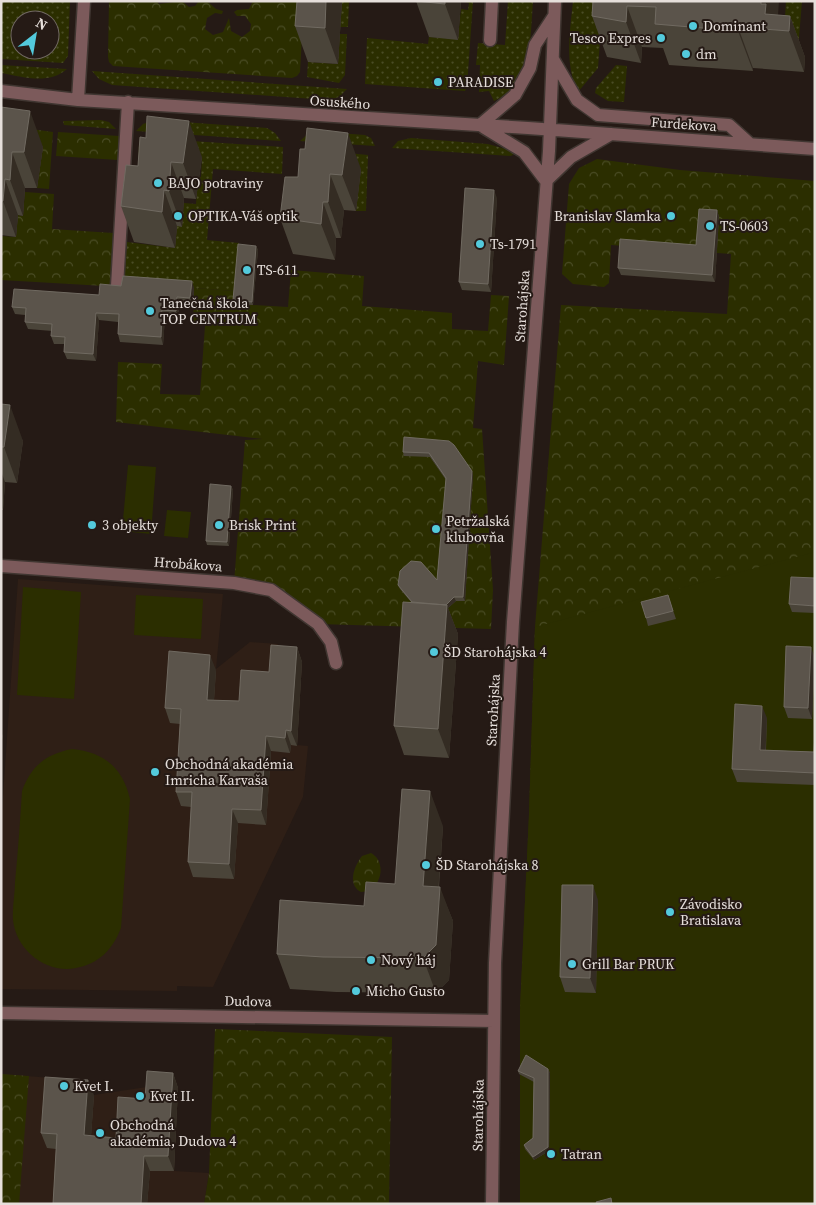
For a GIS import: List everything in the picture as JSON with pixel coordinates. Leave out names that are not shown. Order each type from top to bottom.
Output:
[{"type":"street","points":[[78,100],[84,1]]},
{"type":"street","points":[[490,40],[492,1]]},
{"type":"street","name":"Starohájska","points":[[492,1204],[494,1021],[513,622],[550,129],[555,1]]},
{"type":"street","points":[[554,15],[535,45],[530,68],[515,95],[480,125],[524,152],[546,181],[571,157],[611,134]]},
{"type":"street","points":[[552,57],[576,100],[598,115],[729,124],[750,144]]},
{"type":"street","name":"Osuského","points":[[1,91],[78,100],[550,129]]},
{"type":"street","points":[[117,286],[128,102]]},
{"type":"street","name":"Furdekova","points":[[550,129],[815,149]]},
{"type":"street","name":"Hrobákova","points":[[1,566],[234,583],[271,590],[318,624],[331,642],[336,663]]},
{"type":"street","name":"Dudova","points":[[1,1013],[494,1021]]},
{"type":"shaded area","name":"Obchodná akadémia Imricha Karvaša","points":[[18,579],[223,594],[216,669],[250,642],[278,644],[277,660],[302,662],[297,745],[308,746],[303,797],[213,987],[177,986],[177,991],[1,989],[1,825]]},
{"type":"shaded area","name":"Obchodná akadémia, Dudova 4","points":[[1,1074],[52,1078],[51,1092],[94,1095],[153,1086],[178,1088],[174,1171],[209,1173],[204,1204],[1,1204]]},
{"type":"green space","points":[[1,1],[70,1],[68,56],[63,63],[16,60],[60,60],[60,10],[10,10],[10,60],[1,59]]},
{"type":"green space","points":[[109,1],[157,1],[159,4],[182,1],[189,7],[195,6],[199,1],[207,1],[216,9],[223,11],[222,14],[215,13],[207,18],[205,29],[213,35],[223,32],[229,18],[231,31],[242,37],[250,31],[251,24],[245,16],[237,16],[234,12],[237,10],[249,9],[253,1],[304,1],[300,72],[292,78],[113,66],[109,62],[108,57]]},
{"type":"green space","points":[[342,1],[349,1],[348,27],[340,27]]},
{"type":"green space","points":[[461,1],[473,1],[467,87],[465,91],[365,84],[367,38],[428,44],[429,37],[458,39],[461,9],[468,10],[469,3]]},
{"type":"green space","points":[[508,1],[533,1],[530,45],[523,71],[516,83],[507,93],[494,101],[489,91],[479,92],[480,65],[476,65],[478,43],[505,45]]},
{"type":"green space","points":[[573,1],[603,1],[598,68],[578,92],[569,59]]},
{"type":"green space","points":[[786,1],[802,1],[798,50],[783,49]]},
{"type":"green space","points":[[340,34],[347,34],[345,75],[339,83],[307,77],[308,62],[338,64]]},
{"type":"green space","points":[[1,65],[67,69],[52,77],[27,78],[1,73]]},
{"type":"green space","points":[[616,65],[627,66],[624,102],[608,101],[595,93],[596,88]]},
{"type":"green space","points":[[92,71],[347,89],[339,97],[328,100],[112,85],[99,79]]},
{"type":"green space","points":[[101,120],[109,122],[116,129],[64,125],[63,121]]},
{"type":"green space","points":[[155,120],[267,128],[275,133],[281,141],[136,131],[143,124]]},
{"type":"green space","points":[[1,125],[53,132],[49,189],[37,188],[43,147]]},
{"type":"green space","points":[[311,131],[365,135],[371,138],[375,146],[300,141]]},
{"type":"green space","points":[[58,132],[119,136],[118,160],[56,156]]},
{"type":"green space","points":[[146,138],[283,147],[282,174],[213,169],[207,240],[239,243],[235,291],[124,283],[127,242],[175,248],[177,226],[182,226],[184,203],[196,204],[198,178],[201,177],[202,157],[137,190],[139,144],[140,140]]},
{"type":"green space","points":[[411,138],[488,144],[513,151],[514,154],[511,156],[392,148],[398,141]]},
{"type":"green space","points":[[307,149],[368,155],[366,211],[356,211],[361,169]]},
{"type":"green space","points":[[597,159],[680,170],[815,181],[815,577],[520,1009],[535,627],[561,305],[727,314],[731,254],[611,245],[609,283],[604,287],[573,284],[562,274],[569,184],[579,168]]},
{"type":"green space","points":[[25,192],[54,194],[52,229],[113,233],[110,284],[105,286],[1,280],[1,236],[16,237],[18,215],[23,216]]},
{"type":"green space","points":[[291,270],[364,276],[362,306],[452,313],[452,329],[488,331],[491,295],[509,296],[504,365],[478,361],[473,428],[482,429],[493,590],[491,629],[318,624],[271,590],[234,583],[245,440],[263,439],[116,422],[118,362],[162,364],[160,394],[200,395],[205,326],[193,325],[194,288],[235,291],[235,304],[288,307]]},
{"type":"green space","points":[[128,465],[156,467],[151,534],[122,531]]},
{"type":"green space","points":[[167,510],[191,512],[188,538],[164,536]]},
{"type":"green space","name":"Závodisko Bratislava","points":[[815,552],[815,1204],[520,1204],[520,1009],[535,627]]},
{"type":"green space","points":[[23,587],[81,592],[74,699],[17,695]]},
{"type":"green space","points":[[136,595],[203,599],[201,639],[134,635]]},
{"type":"green space","points":[[72,749],[103,758],[117,770],[127,788],[130,799],[121,928],[118,936],[109,949],[92,963],[65,969],[44,963],[34,958],[26,950],[15,931],[13,911],[22,791],[30,775],[41,762],[54,754]]},
{"type":"green space","points":[[371,853],[379,863],[381,869],[380,876],[373,887],[368,891],[361,892],[354,885],[354,870],[362,856]]},
{"type":"green space","points":[[215,1029],[392,1037],[389,1204],[204,1204],[209,1173]]},
{"type":"green space","points":[[1,1074],[29,1076],[19,1204],[1,1204]]},
{"type":"building","points":[[297,1],[326,1],[325,28],[295,26]]},
{"type":"building","points":[[416,1],[445,1],[445,4]]},
{"type":"building","points":[[593,1],[761,1],[761,4],[766,4],[765,14],[790,16],[789,31],[738,27],[738,31],[655,24],[656,7],[627,6],[626,22],[592,16]]},
{"type":"building","points":[[1,107],[30,111],[24,152],[12,152],[10,180],[5,179],[3,201],[1,201]]},
{"type":"building","points":[[147,116],[189,121],[183,163],[171,162],[169,191],[164,190],[162,212],[121,206],[126,165],[138,166],[140,137],[146,138]]},
{"type":"building","points":[[307,128],[348,133],[342,175],[330,174],[328,202],[323,202],[321,224],[280,218],[285,177],[298,177],[300,149],[305,149]]},
{"type":"building","name":"Ts-1791","points":[[465,188],[494,190],[488,284],[459,282]]},
{"type":"building","points":[[699,209],[717,210],[712,275],[618,268],[620,239],[696,245]]},
{"type":"building","name":"TS-611","points":[[238,244],[256,246],[252,302],[233,300]]},
{"type":"building","points":[[123,276],[192,281],[190,298],[177,297],[176,311],[162,310],[161,337],[118,334],[119,314],[96,313],[93,354],[64,352],[65,337],[51,336],[52,324],[25,322],[26,308],[12,307],[14,289],[99,295],[100,284],[121,286]]},
{"type":"building","points":[[1,404],[10,405],[4,447],[1,447]]},
{"type":"building","points":[[404,437],[449,441],[454,445],[472,471],[463,597],[454,597],[446,605],[412,602],[398,585],[400,571],[411,561],[421,562],[437,580],[446,478],[429,453],[403,452]]},
{"type":"building","name":"Brisk Print","points":[[210,484],[231,486],[227,542],[206,541]]},
{"type":"building","points":[[791,577],[815,578],[815,606],[789,604]]},
{"type":"building","points":[[668,595],[673,611],[646,618],[641,602]]},
{"type":"building","points":[[403,602],[447,605],[438,729],[394,726]]},
{"type":"building","points":[[271,645],[297,647],[291,731],[286,730],[285,738],[266,736],[261,810],[232,809],[229,864],[188,862],[192,792],[176,792],[181,709],[165,708],[169,651],[210,655],[207,700],[239,701],[241,670],[269,672]]},
{"type":"building","points":[[786,646],[811,647],[808,708],[784,707]]},
{"type":"building","points":[[735,704],[762,706],[760,750],[814,752],[815,733],[815,773],[732,769]]},
{"type":"building","points":[[402,789],[430,791],[423,886],[440,887],[436,945],[423,958],[323,957],[277,954],[280,900],[364,906],[366,882],[395,884]]},
{"type":"building","points":[[562,885],[593,885],[590,978],[560,977]]},
{"type":"building","points":[[526,1055],[548,1069],[548,1147],[533,1157],[524,1145],[533,1138],[534,1078],[518,1071]]},
{"type":"building","points":[[147,1071],[173,1073],[168,1156],[144,1156],[141,1204],[53,1204],[57,1134],[41,1133],[45,1077],[88,1080],[84,1135],[116,1138],[118,1097],[145,1099]]},
{"type":"building","points":[[611,1198],[612,1204],[597,1204],[596,1202]]},
{"type":"place","name":"Dominant","points":[[693,26]]},
{"type":"place","name":"Tesco Expres","points":[[661,38]]},
{"type":"place","name":"dm","points":[[686,54]]},
{"type":"place","name":"PARADISE","points":[[438,82]]},
{"type":"place","name":"BAJO potraviny","points":[[158,183]]},
{"type":"place","name":"OPTIKA-Váš optik","points":[[178,216]]},
{"type":"place","name":"Branislav Slamka","points":[[671,216]]},
{"type":"place","name":"TS-0603","points":[[710,226]]},
{"type":"place","name":"Ts-1791","points":[[480,244]]},
{"type":"place","name":"TS-611","points":[[247,270]]},
{"type":"place","name":"Tanečná škola TOP CENTRUM","points":[[150,311]]},
{"type":"place","name":"3 objekty","points":[[92,525]]},
{"type":"place","name":"Brisk Print","points":[[219,525]]},
{"type":"place","name":"Petržalská klubovňa","points":[[436,529]]},
{"type":"place","name":"ŠD Starohájska 4","points":[[434,652]]},
{"type":"place","name":"Obchodná akadémia Imricha Karvaša","points":[[155,772]]},
{"type":"place","name":"ŠD Starohájska 8","points":[[426,865]]},
{"type":"place","name":"Závodisko Bratislava","points":[[670,912]]},
{"type":"place","name":"Nový háj","points":[[371,960]]},
{"type":"place","name":"Grill Bar PRUK","points":[[572,964]]},
{"type":"place","name":"Micho Gusto","points":[[356,991]]},
{"type":"place","name":"Kvet I.","points":[[64,1086]]},
{"type":"place","name":"Kvet II.","points":[[140,1096]]},
{"type":"place","name":"Obchodná akadémia, Dudova 4","points":[[100,1133]]},
{"type":"place","name":"Tatran","points":[[551,1154]]}]
